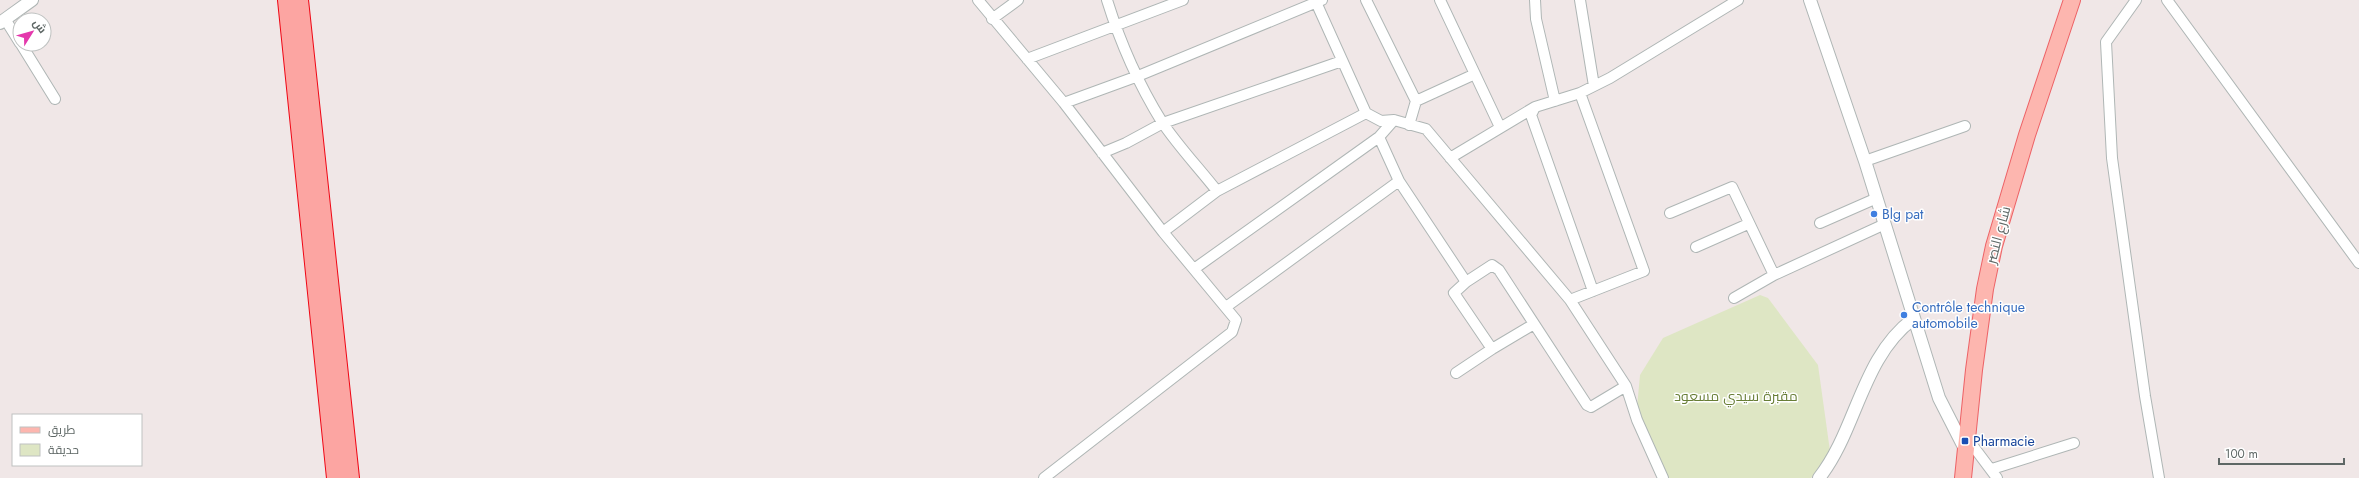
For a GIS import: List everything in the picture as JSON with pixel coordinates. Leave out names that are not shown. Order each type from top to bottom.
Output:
[{"type":"highway","points":[[286,0],[335,478]]},
{"type":"highway","points":[[300,0],[351,478]]},
{"type":"main road","name":"شارع النصر","points":[[1963,478],[1985,289],[1994,246],[2027,135],[2072,0]]},
{"type":"street","points":[[12,33],[3,21],[32,0]]},
{"type":"street","points":[[978,0],[992,20],[1064,103],[1163,232],[1236,320],[1232,332],[1044,478]]},
{"type":"street","points":[[992,20],[1018,0]]},
{"type":"street","points":[[1107,0],[1115,25],[1138,76],[1163,122],[1217,191]]},
{"type":"street","points":[[1027,59],[1183,0]]},
{"type":"street","points":[[1366,0],[1416,101],[1409,125]]},
{"type":"street","points":[[1440,0],[1499,124]]},
{"type":"street","points":[[1535,0],[1536,19],[1555,101]]},
{"type":"street","points":[[1580,0],[1594,86]]},
{"type":"street","points":[[1450,158],[1535,106],[1580,93],[1594,86],[1645,57],[1738,0]]},
{"type":"street","points":[[1810,0],[1877,198],[1913,320],[1939,398],[1966,443],[1995,474],[2074,443]]},
{"type":"street","points":[[2136,0],[2106,42],[2112,158],[2145,396],[2159,478]]},
{"type":"street","points":[[2167,0],[2359,263]]},
{"type":"street","points":[[1064,103],[1138,76],[1318,1],[1342,61],[1366,113],[1381,121],[1394,120],[1426,129],[1570,300],[1626,386],[1637,420],[1663,478]]},
{"type":"street","points":[[26,52],[55,99]]},
{"type":"street","points":[[1102,153],[1126,143],[1163,122],[1342,61]]},
{"type":"street","points":[[1416,101],[1475,74]]},
{"type":"street","points":[[1570,300],[1644,271],[1580,93]]},
{"type":"street","points":[[1535,106],[1530,115],[1592,291]]},
{"type":"street","points":[[1163,232],[1217,191],[1366,113]]},
{"type":"street","points":[[1194,269],[1379,137],[1394,120]]},
{"type":"street","points":[[1865,161],[1965,126]]},
{"type":"street","points":[[1379,137],[1399,181],[1466,282]]},
{"type":"street","points":[[1226,307],[1399,181]]},
{"type":"street","points":[[1670,212],[1732,187],[1748,224],[1774,275]]},
{"type":"street","points":[[1820,223],[1877,198]]},
{"type":"street","points":[[1696,247],[1748,224]]},
{"type":"street","points":[[1734,298],[1774,275],[1885,224]]},
{"type":"street","points":[[1492,349],[1454,293],[1466,282],[1492,265],[1495,266],[1587,405],[1591,407],[1597,405],[1626,386]]},
{"type":"street","points":[[1819,478],[1833,460],[1869,375],[1902,328],[1913,320]]},
{"type":"street","points":[[1456,373],[1534,324]]},
{"type":"green space","name":"مقبرة سيدي مسعود","points":[[1760,295],[1768,298],[1818,365],[1830,451],[1811,478],[1662,478],[1636,418],[1640,375],[1663,338]]},
{"type":"place","name":"Blg pat","points":[[1874,214]]},
{"type":"place","name":"Contrôle technique automobile","points":[[1904,315]]},
{"type":"place","name":"Pharmacie","points":[[1965,441]]}]
